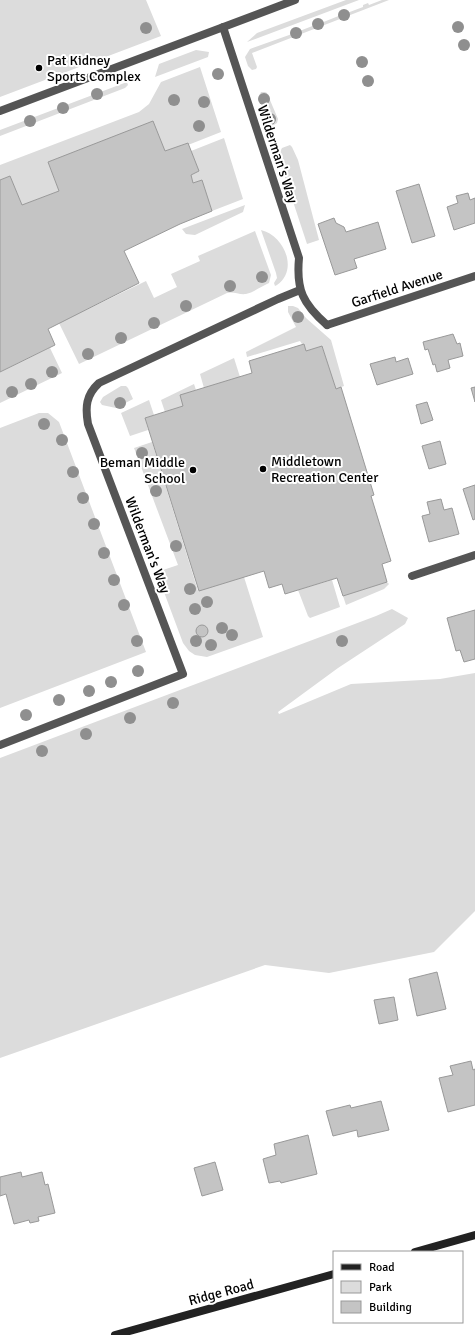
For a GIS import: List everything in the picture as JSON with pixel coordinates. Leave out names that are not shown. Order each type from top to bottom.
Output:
[{"type":"main road","points":[[419,1251],[475,1235]]},
{"type":"main road","name":"Ridge Road","points":[[116,1335],[333,1274]]},
{"type":"street","points":[[0,111],[295,0]]},
{"type":"street","name":"Wilderman's Way","points":[[224,27],[268,168],[299,258],[298,276],[300,290],[308,305],[320,319],[328,325]]},
{"type":"street","name":"Garfield Avenue","points":[[328,325],[475,276]]},
{"type":"street","name":"Wilderman's Way","points":[[0,745],[183,674],[88,424],[86,402],[94,388],[99,383],[278,298],[300,290]]},
{"type":"street","points":[[412,576],[475,555]]},
{"type":"green space","name":"Pat Kidney Sports Complex","points":[[0,0],[146,0],[161,36],[0,97]]},
{"type":"green space","points":[[346,0],[359,0],[247,42],[257,33]]},
{"type":"green space","points":[[382,0],[389,0],[252,53],[257,67],[256,69],[252,70],[248,66],[245,57],[250,49],[292,34],[292,32],[297,30],[297,32],[315,25],[315,23],[321,23],[341,15],[341,13],[347,13],[363,7],[363,5],[368,3],[369,5]]},
{"type":"green space","points":[[196,50],[209,52],[208,57],[155,77],[159,64]]},
{"type":"green space","points":[[200,67],[221,132],[188,145],[188,143],[165,151],[153,122],[48,162],[59,191],[22,205],[10,176],[0,180],[0,165],[139,112],[149,104],[161,82]]},
{"type":"green space","points":[[127,82],[128,85],[125,88],[0,136],[0,130]]},
{"type":"green space","points":[[261,92],[267,93],[278,119],[277,123],[272,126],[267,124],[259,96]]},
{"type":"green space","points":[[224,138],[243,199],[212,211],[202,180],[193,183],[191,175],[199,171],[191,151]]},
{"type":"green space","points":[[290,145],[298,160],[319,240],[307,244],[278,156],[282,148]]},
{"type":"green space","points":[[245,205],[243,212],[195,235],[186,234],[182,229]]},
{"type":"green space","points":[[261,230],[269,233],[282,246],[288,262],[284,279],[275,286],[274,283],[277,278],[276,273]]},
{"type":"green space","points":[[255,231],[271,275],[269,283],[246,294],[232,292],[227,293],[79,364],[59,323],[146,281],[154,298],[177,287],[171,274],[200,261],[198,256]]},
{"type":"green space","points":[[288,306],[298,308],[306,318],[331,340],[344,386],[336,389],[322,346],[306,351],[304,344],[300,341],[247,357],[246,352],[296,327],[288,312]]},
{"type":"green space","points":[[50,348],[62,373],[0,403],[0,372]]},
{"type":"green space","points":[[234,358],[240,377],[204,388],[200,374]]},
{"type":"green space","points":[[194,384],[196,390],[183,406],[165,412],[161,400]]},
{"type":"green space","points":[[121,386],[126,386],[128,388],[133,399],[116,408],[102,405],[100,402],[103,397]]},
{"type":"green space","points":[[149,400],[154,415],[145,418],[148,430],[130,436],[121,413]]},
{"type":"green space","points":[[39,413],[48,413],[59,422],[146,652],[0,708],[0,428]]},
{"type":"green space","points":[[152,442],[198,591],[244,577],[263,637],[207,657],[195,655],[189,651],[183,643],[158,576],[160,571],[178,565],[134,448]]},
{"type":"green space","points":[[332,580],[340,607],[310,618],[298,590]]},
{"type":"green space","points":[[387,582],[389,584],[384,589],[346,605],[343,596]]},
{"type":"green space","points":[[392,609],[408,618],[405,624],[338,668],[278,712],[279,714],[351,684],[440,679],[475,673],[475,911],[434,952],[329,973],[265,965],[0,1058],[0,758]]},
{"type":"building","points":[[153,121],[165,151],[188,143],[199,171],[191,175],[193,183],[202,180],[212,211],[180,224],[124,251],[139,283],[48,329],[55,345],[0,372],[0,180],[10,176],[22,205],[59,191],[48,162]]},
{"type":"building","points":[[419,184],[435,236],[412,243],[396,191]]},
{"type":"building","points":[[468,193],[470,200],[475,198],[475,223],[454,230],[447,207],[458,203],[456,196]]},
{"type":"building","points":[[334,218],[336,223],[344,227],[346,232],[378,222],[386,249],[354,259],[357,268],[335,275],[318,224]]},
{"type":"building","points":[[453,334],[457,344],[460,343],[463,356],[448,360],[450,368],[437,372],[428,349],[425,350],[423,342]]},
{"type":"building","name":"Middletown Recreation Center","points":[[304,344],[306,351],[322,346],[336,389],[341,387],[374,495],[371,496],[391,561],[382,564],[387,582],[343,596],[337,578],[285,594],[282,584],[269,588],[264,571],[199,591],[145,418],[183,406],[180,395],[252,373],[249,361]]},
{"type":"building","points":[[395,357],[396,362],[408,358],[413,374],[377,385],[370,364]]},
{"type":"building","points":[[475,387],[475,402],[471,388]]},
{"type":"building","points":[[427,402],[433,420],[421,424],[416,405]]},
{"type":"building","points":[[440,441],[446,464],[429,469],[422,446]]},
{"type":"building","points":[[475,485],[475,519],[473,520],[463,489]]},
{"type":"building","points":[[441,499],[444,510],[452,508],[459,534],[429,542],[422,516],[430,514],[427,502]]},
{"type":"building","points":[[475,610],[475,659],[464,662],[460,650],[456,651],[447,618]]},
{"type":"building","points":[[202,625],[206,627],[208,631],[206,635],[202,637],[198,635],[196,631],[198,627]]},
{"type":"building","points":[[437,972],[446,1009],[417,1016],[409,979]]},
{"type":"building","points":[[394,997],[398,1020],[379,1024],[374,1000]]},
{"type":"building","points":[[471,1061],[473,1070],[475,1069],[475,1105],[448,1112],[439,1078],[453,1075],[450,1066]]},
{"type":"building","points":[[381,1101],[389,1130],[358,1137],[357,1130],[333,1136],[326,1111],[350,1105],[351,1108]]},
{"type":"building","points":[[308,1135],[317,1174],[281,1183],[280,1181],[269,1183],[263,1159],[276,1155],[274,1144]]},
{"type":"building","points":[[215,1162],[223,1190],[202,1196],[194,1168]]},
{"type":"building","points":[[21,1172],[22,1177],[42,1172],[45,1185],[48,1184],[55,1213],[38,1217],[39,1221],[30,1223],[29,1220],[14,1224],[6,1194],[0,1196],[0,1177]]},
{"type":"place","name":"Pat Kidney Sports Complex","points":[[39,68]]},
{"type":"place","name":"Middletown Recreation Center","points":[[263,469]]},
{"type":"place","name":"Beman Middle School","points":[[193,470]]}]
